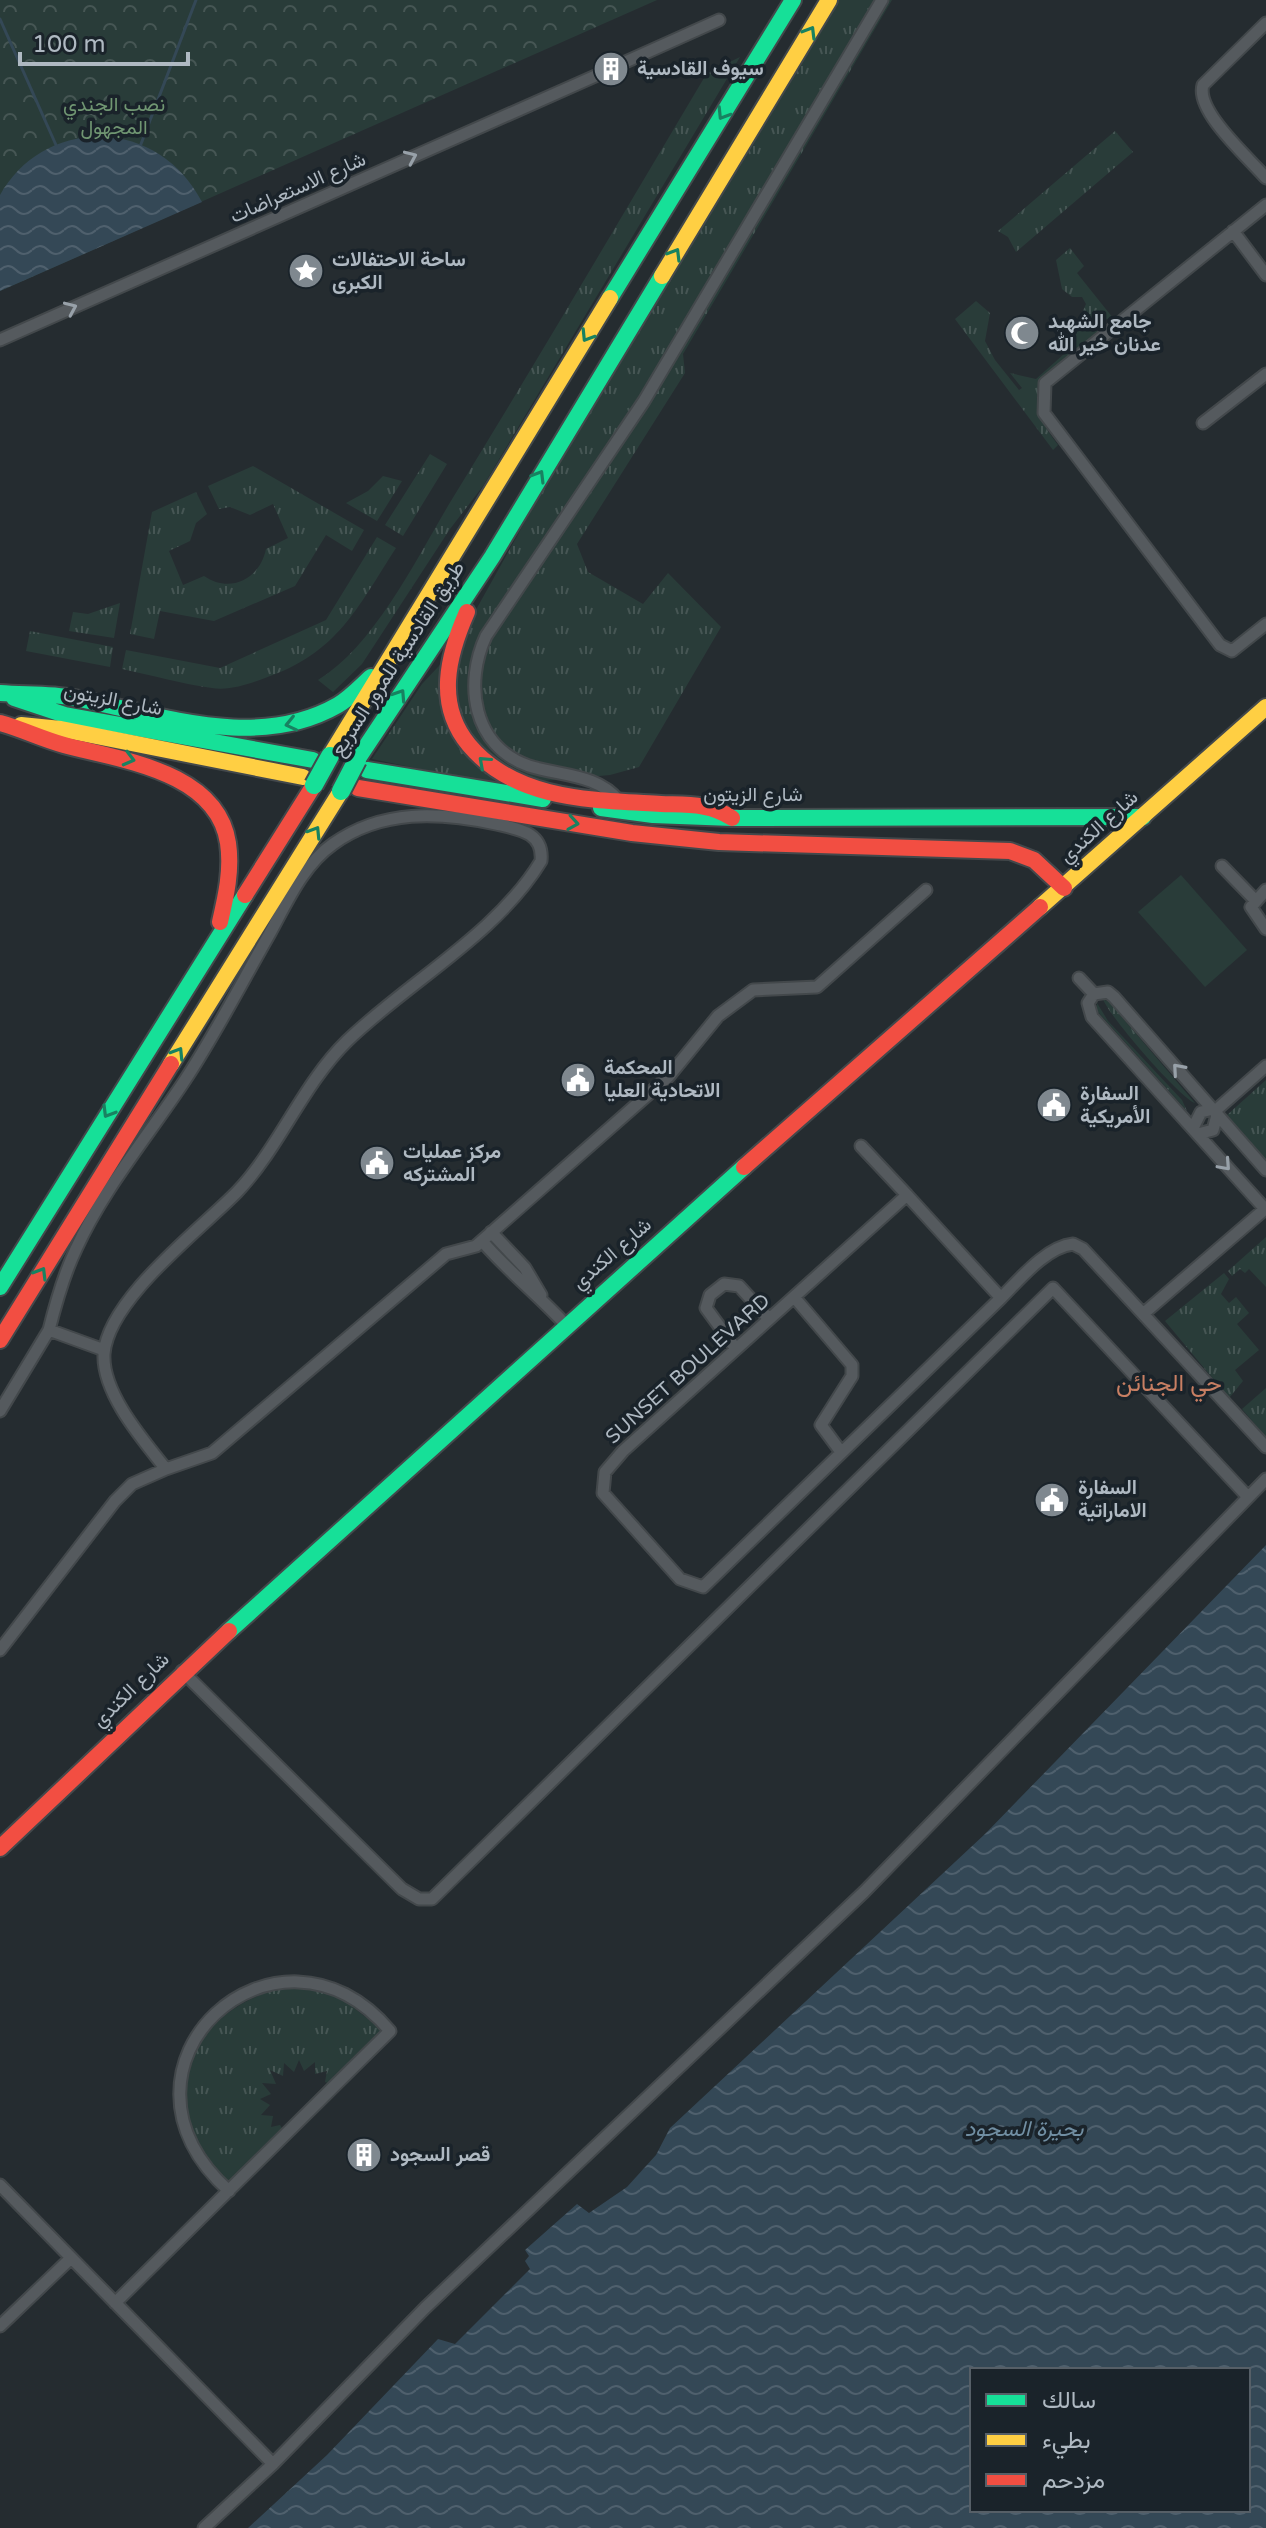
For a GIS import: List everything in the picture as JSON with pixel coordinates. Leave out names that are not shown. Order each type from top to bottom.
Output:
[{"type":"main road","name":"طريق القادسية للمرور السريع","points":[[0,1287],[214,942],[322,758],[397,646],[793,0]]},
{"type":"main road","name":"طريق القادسية للمرور السريع","points":[[0,1340],[349,790],[829,0]]},
{"type":"main road","points":[[492,557],[451,650],[447,669],[449,709],[457,729],[481,761],[511,781],[631,806]]},
{"type":"main road","points":[[6,695],[68,697],[235,728],[276,727],[310,719],[332,708],[365,684],[397,646]]},
{"type":"main road","points":[[5,723],[30,722],[37,716],[33,708],[6,695]]},
{"type":"main road","name":"شارع الزيتون","points":[[6,695],[65,715],[322,758]]},
{"type":"main road","name":"شارع الكندي","points":[[0,1848],[182,1671],[565,1324],[1064,888],[1266,707]]},
{"type":"main road","points":[[5,723],[62,744],[149,765],[195,789],[222,825],[231,857],[230,886],[214,942]]},
{"type":"main road","name":"شارع الزيتون","points":[[5,723],[61,729],[308,781]]},
{"type":"main road","points":[[362,765],[631,806]]},
{"type":"main road","points":[[349,790],[632,833],[719,842],[1010,851],[1034,860],[1064,888]]},
{"type":"main road","points":[[631,806],[632,833]]},
{"type":"main road","name":"شارع الزيتون","points":[[631,806],[710,806],[732,818],[1143,817]]},
{"type":"street","points":[[631,806],[605,785],[527,765],[507,754],[492,739],[474,699],[477,656],[486,636],[644,401],[882,0]]},
{"type":"street","name":"شارع الاستعراضات","points":[[0,340],[719,20]]},
{"type":"street","points":[[1264,27],[1203,85],[1201,91],[1206,109],[1266,178]]},
{"type":"street","points":[[1266,205],[1045,383],[1044,413],[1220,645],[1232,651],[1266,624]]},
{"type":"street","points":[[1233,231],[1266,275]]},
{"type":"street","points":[[1203,423],[1266,374]]},
{"type":"street","points":[[0,1411],[49,1330],[69,1267],[88,1225],[186,1079],[313,862],[330,846],[367,825],[408,816],[466,818],[530,833],[539,845],[541,861],[522,890],[346,1043],[238,1191],[176,1246],[125,1308],[104,1350],[104,1366],[123,1411],[166,1469]]},
{"type":"street","points":[[1222,866],[1255,900]]},
{"type":"street","points":[[0,1650],[115,1501],[132,1484],[212,1453],[446,1254],[476,1246],[669,1076],[718,1016],[753,990],[817,987],[926,890]]},
{"type":"street","points":[[1266,890],[1255,900],[1252,912],[1266,929]]},
{"type":"street","points":[[1079,978],[1094,994]]},
{"type":"street","points":[[1143,1314],[1265,1206],[1092,1017],[1088,1003],[1094,994],[1108,992],[1114,997],[1266,1170]]},
{"type":"street","points":[[1195,1131],[1213,1130],[1215,1112],[1266,1066]]},
{"type":"street","points":[[1195,1131],[1201,1112],[1215,1112]]},
{"type":"street","points":[[861,1146],[1001,1298]]},
{"type":"street","name":"SUNSET BOULEVARD","points":[[907,1195],[605,1472],[603,1493],[680,1579],[703,1587],[1001,1298],[1053,1250],[1073,1244],[1083,1249],[1266,1447]]},
{"type":"street","points":[[491,1232],[525,1268],[546,1303]]},
{"type":"street","points":[[482,1241],[513,1278],[546,1303],[565,1324]]},
{"type":"street","points":[[736,1349],[706,1308],[715,1290],[724,1284],[739,1286],[769,1319]]},
{"type":"street","points":[[182,1671],[402,1889],[425,1901],[432,1899],[1053,1288],[1248,1497]]},
{"type":"street","points":[[794,1297],[852,1365],[852,1376],[821,1425],[841,1452]]},
{"type":"street","points":[[49,1330],[104,1350]]},
{"type":"street","points":[[204,2528],[273,2464],[425,2308],[864,1892],[1266,1479]]},
{"type":"street","points":[[115,2303],[229,2191],[390,2031],[372,2009],[344,1991],[312,1982],[280,1983],[248,1991],[205,2024],[184,2064],[179,2095],[181,2118],[198,2158],[229,2191]]},
{"type":"street","points":[[0,2185],[273,2464]]},
{"type":"street","points":[[0,2326],[70,2259]]},
{"type":"green space","name":"نصب الجندي المجهول","points":[[0,0],[657,0],[0,291]]},
{"type":"green space","points":[[836,0],[892,0],[683,354],[685,373],[577,544],[588,572],[643,604],[668,573],[721,627],[639,767],[610,775],[498,785],[372,759],[422,684],[453,651],[555,468]]},
{"type":"green space","points":[[740,57],[483,486],[450,529],[362,664],[333,692],[318,680],[359,644],[395,596],[707,73]]},
{"type":"green space","points":[[1115,131],[1133,152],[1016,252],[1008,237],[998,231]]},
{"type":"green space","points":[[1070,248],[1084,266],[1077,273],[1113,318],[1089,323],[1082,313],[1086,304],[1082,297],[1072,297],[1062,289],[1056,260]]},
{"type":"green space","points":[[976,301],[990,313],[985,341],[995,360],[1019,390],[1022,388],[1010,373],[1036,379],[1064,354],[1068,331],[1107,324],[1110,327],[1040,384],[1039,411],[1058,445],[1053,450],[955,319]]},
{"type":"green space","points":[[430,454],[447,464],[403,536],[385,525]]},
{"type":"green space","points":[[253,466],[364,530],[352,551],[326,535],[295,586],[214,621],[160,611],[154,639],[130,634],[152,512],[196,492],[207,514],[196,523],[190,541],[169,551],[183,585],[204,576],[224,584],[242,580],[257,568],[266,549],[288,538],[273,504],[250,515],[230,507],[219,509],[208,486]]},
{"type":"green space","points":[[383,476],[402,481],[377,521],[346,503],[368,491]]},
{"type":"green space","points":[[377,537],[396,548],[357,609],[328,642],[290,668],[246,685],[219,689],[122,669],[126,650],[220,668],[326,620]]},
{"type":"green space","points":[[120,603],[114,638],[69,631],[73,612],[88,614]]},
{"type":"green space","points":[[30,631],[113,647],[110,667],[26,651]]},
{"type":"green space","points":[[1181,875],[1247,950],[1205,987],[1138,912]]},
{"type":"green space","points":[[1103,999],[1109,1002],[1195,1103],[1145,1055]]},
{"type":"green space","points":[[1097,1003],[1108,1021],[1182,1100],[1187,1111],[1097,1011]]},
{"type":"green space","points":[[1266,1080],[1266,1162],[1227,1115]]},
{"type":"green space","points":[[1266,1237],[1266,1287],[1249,1269],[1245,1273],[1240,1269],[1232,1276],[1228,1271]]},
{"type":"green space","points":[[1224,1273],[1229,1279],[1221,1294],[1229,1303],[1236,1297],[1249,1313],[1237,1324],[1259,1350],[1235,1370],[1243,1381],[1229,1398],[1165,1321]]},
{"type":"green space","points":[[1266,1388],[1266,1437],[1242,1409]]},
{"type":"green space","points":[[303,1984],[332,1990],[384,2032],[330,2084],[325,2082],[327,2071],[315,2074],[315,2062],[304,2071],[299,2060],[294,2072],[284,2063],[283,2076],[270,2070],[276,2084],[262,2083],[271,2094],[260,2099],[270,2105],[261,2115],[273,2116],[271,2127],[280,2125],[283,2130],[228,2183],[196,2145],[187,2114],[186,2085],[192,2059],[205,2036],[223,2017],[246,2002]]},
{"type":"water","points":[[100,136],[132,142],[160,155],[184,175],[202,202],[0,291],[0,195],[18,170],[42,152],[69,140]]},
{"type":"water","name":"بحيرة السجود","points":[[1266,1545],[1266,2528],[248,2528],[327,2455],[438,2339],[455,2344],[530,2269],[525,2261],[529,2256],[525,2250],[577,2204],[589,2213],[627,2187],[656,2155],[670,2128],[985,1834]]},
{"type":"waterway","points":[[141,144],[196,0]]},
{"type":"waterway","points":[[0,19],[56,145]]},
{"type":"traffic: fast","points":[[610,298],[793,0]]},
{"type":"traffic: fast","points":[[357,760],[492,557],[662,276]]},
{"type":"traffic: fast","points":[[0,693],[65,696],[173,720],[241,728],[274,726],[307,719],[338,705],[371,677]]},
{"type":"traffic: fast","points":[[14,698],[65,715],[313,760]]},
{"type":"traffic: fast","points":[[314,785],[330,756]]},
{"type":"traffic: fast","points":[[341,791],[357,760]]},
{"type":"traffic: fast","points":[[367,770],[543,799]]},
{"type":"traffic: fast","points":[[601,808],[653,815],[732,818],[1143,817]]},
{"type":"traffic: fast","points":[[0,1287],[245,895]]},
{"type":"traffic: fast","points":[[229,1631],[744,1167]]},
{"type":"traffic: slow","points":[[662,276],[829,0]]},
{"type":"traffic: slow","points":[[330,756],[610,298]]},
{"type":"traffic: slow","points":[[1040,907],[1266,707]]},
{"type":"traffic: slow","points":[[21,725],[61,729],[303,777]]},
{"type":"traffic: slow","points":[[171,1064],[341,791]]},
{"type":"traffic: jam","points":[[467,612],[450,662],[448,696],[458,729],[488,763],[509,777],[557,794],[609,801],[698,806],[732,818]]},
{"type":"traffic: jam","points":[[0,723],[56,743],[163,773],[186,784],[206,799],[220,819],[228,843],[229,873],[220,922]]},
{"type":"traffic: jam","points":[[245,895],[314,785]]},
{"type":"traffic: jam","points":[[358,788],[632,833],[719,842],[1010,851],[1034,860],[1064,888]]},
{"type":"traffic: jam","points":[[744,1167],[1040,907]]},
{"type":"traffic: jam","points":[[0,1340],[171,1064]]},
{"type":"traffic: jam","points":[[0,1848],[229,1631]]},
{"type":"place","name":"سيوف القادسية","points":[[611,69]]},
{"type":"place","name":"ساحة الاحتفالات الكبرى","points":[[306,271]]},
{"type":"place","name":"جامع الشهيد عدنان خير الله","points":[[1022,333]]},
{"type":"place","name":"المحكمة الاتحادية العليا","points":[[578,1080]]},
{"type":"place","name":"السفارة الأمريكية","points":[[1054,1105]]},
{"type":"place","name":"مركز عمليات المشتركه","points":[[377,1163]]},
{"type":"place","name":"السفارة الاماراتية","points":[[1052,1500]]},
{"type":"place","name":"قصر السجود","points":[[364,2155]]},
{"type":"district","name":"حي الجنائن","points":[[1169,1383]]}]
